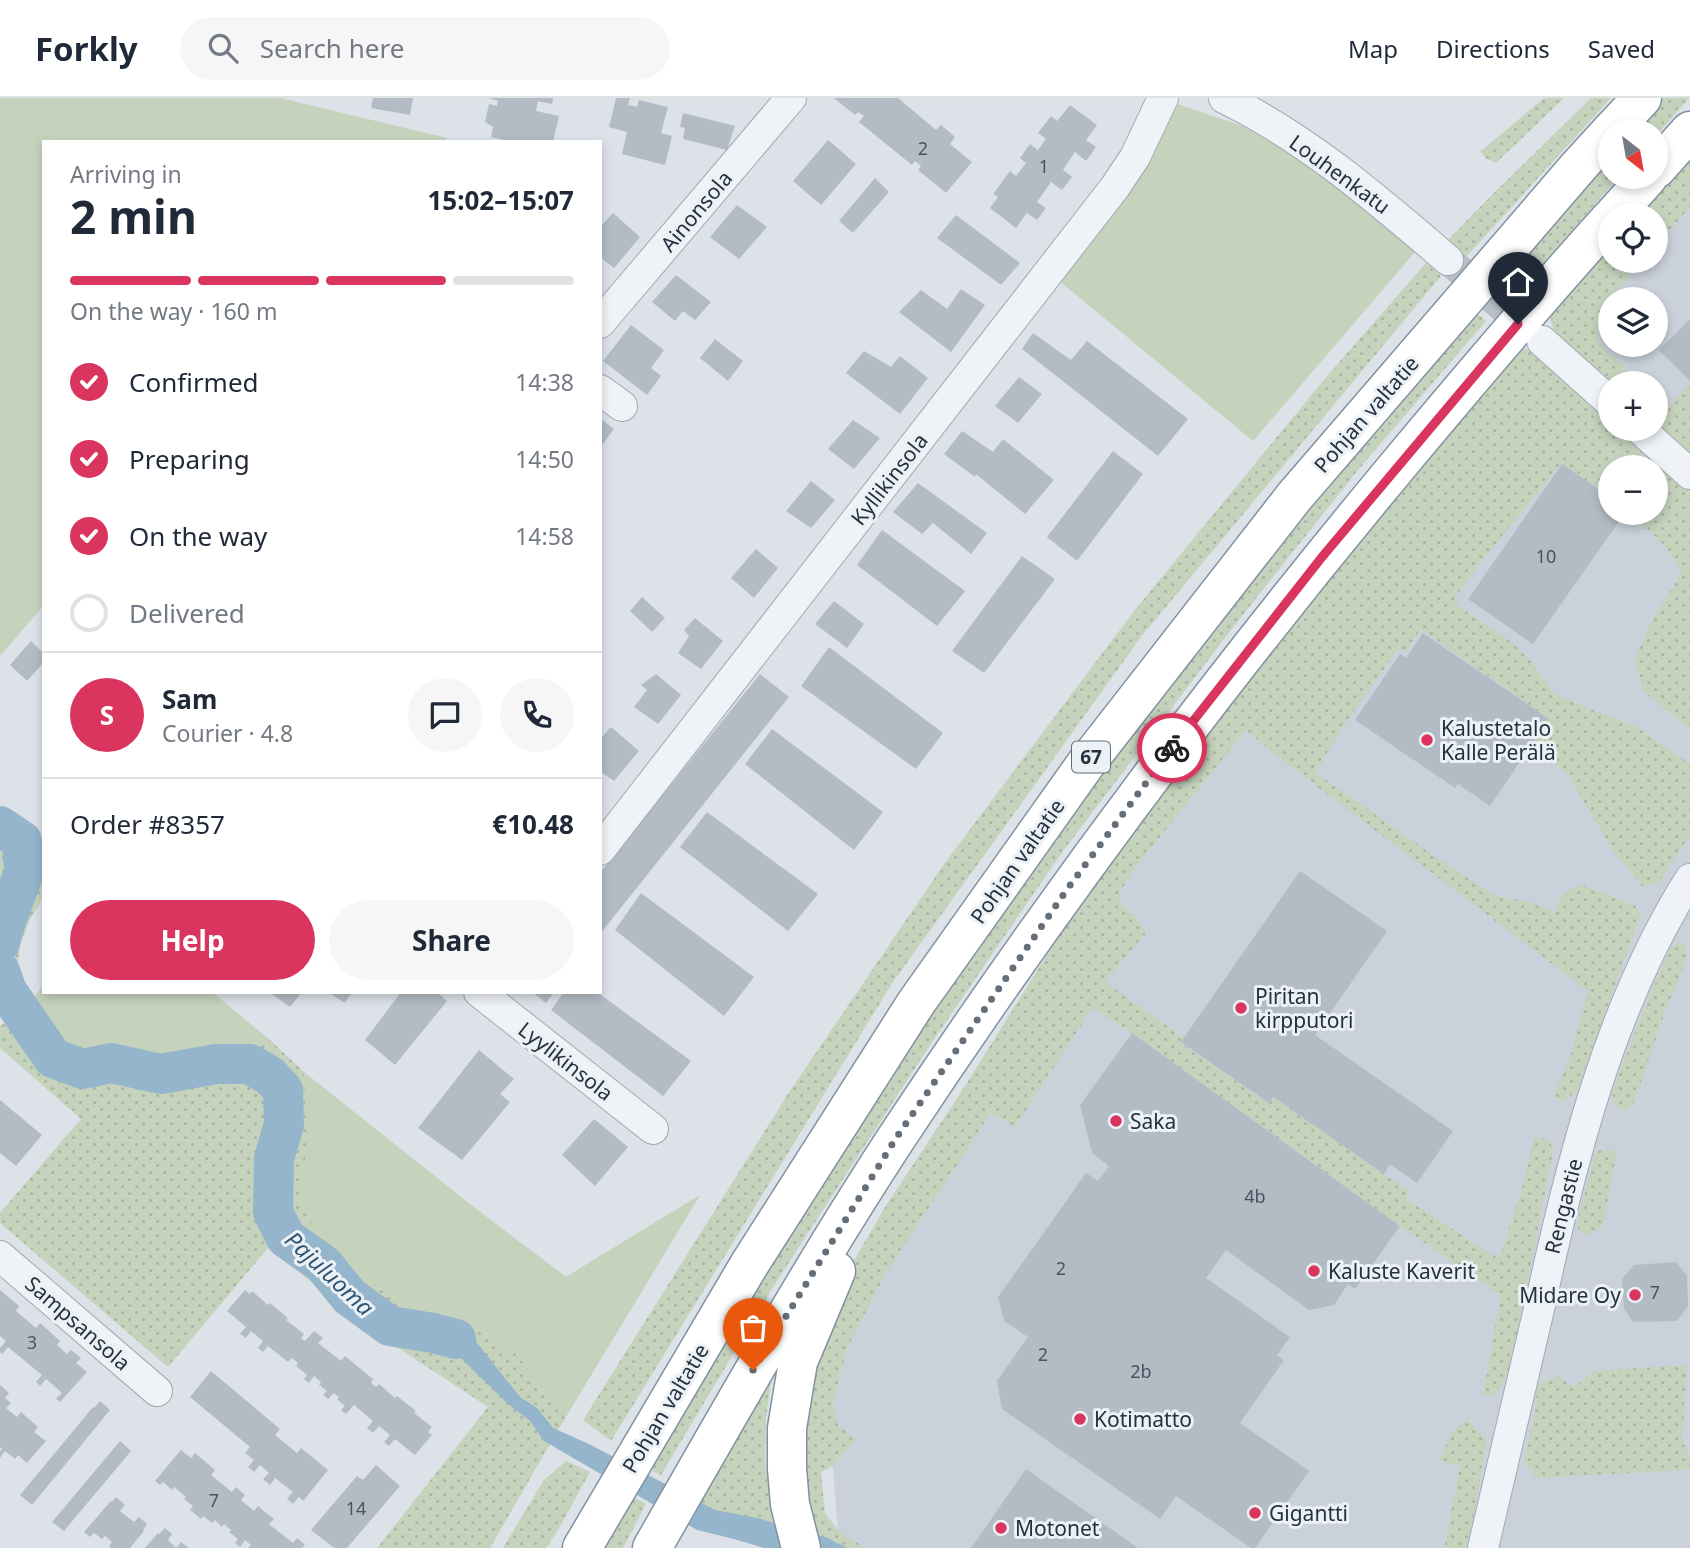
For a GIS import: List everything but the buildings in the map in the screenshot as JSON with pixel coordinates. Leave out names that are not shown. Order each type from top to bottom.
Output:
[{"type":"highway","name":"Pohjan valtatie","points":[[1623,119],[1642,98]]},
{"type":"highway","points":[[1668,156],[1690,131]]},
{"type":"highway","name":"Pohjan valtatie","points":[[582,1548],[749,1265],[915,1003],[1085,765],[1294,497],[1598,146]]},
{"type":"highway","points":[[1625,203],[1637,189]]},
{"type":"highway","points":[[657,1538],[767,1347],[896,1138],[1068,888],[1164,758],[1348,525],[1598,233]]},
{"type":"highway","points":[[801,1548],[790,1504],[787,1469],[787,1428],[798,1362],[827,1290],[896,1138]]},
{"type":"street","name":"Ainonsola","points":[[602,321],[791,98]]},
{"type":"street","name":"Kyllikinsola","points":[[602,847],[1115,187],[1135,157],[1163,98]]},
{"type":"street","name":"Louhenkatu","points":[[1224,98],[1244,107],[1330,162],[1448,260]]},
{"type":"street","points":[[1542,341],[1598,391]]},
{"type":"street","points":[[1653,441],[1690,474]]},
{"type":"street","name":"Rengastie","points":[[1483,1548],[1585,1122],[1611,1044],[1646,960],[1668,914],[1690,879]]},
{"type":"street","name":"Lyylikinsola","points":[[485,994],[653,1129]]},
{"type":"street","name":"Sampsansola","points":[[0,1256],[157,1391]]},
{"type":"shaded area","points":[[1690,187],[1690,1548],[865,1548],[838,1530],[833,1470],[833,1407],[847,1348],[882,1265],[1135,868],[1508,400],[1598,293],[1598,357],[1668,357],[1668,287],[1603,287],[1615,273],[1668,273],[1668,212]]},
{"type":"green space","points":[[0,98],[280,98],[447,138],[42,140],[42,607],[0,656]]},
{"type":"green space","points":[[1544,98],[1564,98],[1496,163],[1485,158],[1481,151]]},
{"type":"green space","points":[[1591,98],[1611,98],[1465,258],[1445,243],[1493,194]]},
{"type":"green space","points":[[1660,98],[1689,98],[1668,122],[1668,119],[1641,119]]},
{"type":"green space","points":[[1178,104],[1242,126],[1308,163],[1415,252],[1253,441],[1058,280],[1143,173]]},
{"type":"green space","points":[[1690,153],[1690,207],[1668,232],[1668,203],[1645,203],[1657,189],[1668,189],[1668,177]]},
{"type":"green space","points":[[1598,168],[1598,189],[1608,189],[1514,296],[1497,282]]},
{"type":"green space","points":[[1598,257],[1598,273],[1631,273],[1620,287],[1598,287],[1598,357],[1614,357],[1628,371],[1598,373],[1557,339],[1551,313]]},
{"type":"green space","points":[[1426,263],[1441,276],[1141,637],[893,982],[611,1441],[583,1420],[788,1094],[944,864],[1134,611],[1328,375]]},
{"type":"green space","points":[[1471,308],[1486,321],[1358,470],[1231,630],[1063,851],[932,1042],[775,1284],[661,1475],[645,1467],[892,1066],[1143,709]]},
{"type":"green space","points":[[1523,346],[1598,410],[1598,441],[1633,441],[1650,455],[1598,455],[1598,489],[1561,464],[1455,598],[1458,606],[1513,643],[1529,659],[1554,694],[1637,727],[1690,764],[1690,835],[1659,883],[1642,886],[1614,852],[1567,774],[1533,744],[1549,719],[1421,629],[1405,652],[1398,649],[1315,772],[1495,896],[1534,903],[1555,913],[1564,894],[1583,885],[1636,906],[1641,915],[1576,1092],[1563,1102],[1553,1096],[1570,1059],[1588,991],[1246,730],[1135,868],[1120,892],[1120,903],[1147,932],[1105,982],[1184,1038],[1181,1043],[1268,1103],[1273,1097],[1410,1192],[1406,1199],[1499,1259],[1521,1192],[1534,1138],[1546,1139],[1554,1148],[1509,1374],[1496,1395],[1483,1395],[1501,1296],[1132,1033],[1092,1008],[1015,1127],[991,1113],[888,1270],[847,1348],[833,1406],[838,1425],[856,1439],[833,1466],[821,1472],[825,1513],[838,1530],[865,1548],[838,1548],[838,1542],[812,1534],[806,1518],[804,1404],[842,1281],[887,1204],[1076,909],[1272,644]]},
{"type":"green space","points":[[1690,383],[1690,461],[1668,440],[1668,407]]},
{"type":"green space","points":[[1668,471],[1690,492],[1690,729],[1644,692],[1634,661],[1652,621],[1682,572],[1664,545],[1643,525],[1668,525]]},
{"type":"green space","points":[[0,809],[21,819],[42,840],[42,899],[29,921],[20,946],[15,982],[0,997]]},
{"type":"green space","points":[[1679,941],[1686,945],[1686,961],[1666,1009],[1633,1106],[1625,1110],[1616,1106],[1612,1093],[1670,949]]},
{"type":"green space","points":[[42,986],[42,994],[214,994],[270,1040],[230,1050],[149,1062],[124,1042],[90,1053],[61,1045],[32,1001]]},
{"type":"green space","points":[[32,1001],[61,1045],[90,1053],[124,1042],[192,1056],[270,1040],[304,1072],[377,1287],[411,1307],[521,1243],[566,1277],[700,1195],[490,1548],[377,1548],[488,1407],[380,1336],[268,1248],[168,1367],[0,1223],[0,1213],[81,1119],[0,1048],[0,1026]]},
{"type":"green space","points":[[304,1072],[566,1277],[700,1195],[565,1418],[517,1355],[467,1324],[411,1307],[339,1264],[297,1200],[307,1150]]},
{"type":"green space","points":[[1610,1149],[1616,1156],[1603,1226],[1589,1235],[1576,1226],[1596,1151]]},
{"type":"green space","points":[[774,1362],[766,1418],[765,1462],[774,1528],[721,1514],[695,1500]]},
{"type":"green space","points":[[1687,1365],[1682,1439],[1690,1458],[1690,1469],[1536,1478],[1524,1460],[1538,1384],[1558,1376],[1574,1387],[1594,1371]]},
{"type":"green space","points":[[1467,1420],[1487,1440],[1474,1514],[1466,1548],[1444,1548],[1460,1466],[1438,1461],[1453,1431]]},
{"type":"green space","points":[[566,1461],[590,1472],[546,1548],[503,1548],[544,1480]]},
{"type":"green space","points":[[632,1496],[646,1504],[623,1548],[605,1548]]},
{"type":"water","points":[[398,1318],[447,1324],[473,1338],[520,1397],[537,1408],[553,1428],[715,1510],[757,1518],[828,1538],[847,1548],[764,1548],[697,1530],[544,1441],[530,1421],[507,1403],[458,1355],[434,1345],[408,1340]]},
{"type":"waterway","name":"Pajuluoma","points":[[0,826],[22,841],[24,872],[0,943]]},
{"type":"waterway","name":"Pajuluoma","points":[[0,971],[7,991],[53,1058],[83,1069],[111,1063],[161,1074],[216,1064],[250,1064],[270,1076],[283,1090],[284,1124],[274,1159],[273,1212],[286,1238],[323,1264],[350,1297],[390,1326],[456,1339]]},
{"type":"tunnel","points":[[1448,260],[1535,335]]},
{"type":"way so far","points":[[753,1370],[896,1138],[1068,888],[1172,748]]},
{"type":"place","name":"Kalustetalo Kalle Perälä","points":[[1427,740]]},
{"type":"place","name":"Piritan kirpputori","points":[[1241,1008]]},
{"type":"place","name":"Saka","points":[[1116,1121]]},
{"type":"place","name":"Kaluste Kaverit","points":[[1314,1271]]},
{"type":"place","name":"Midare Oy","points":[[1635,1295]]},
{"type":"place","name":"Kotimatto","points":[[1080,1419]]},
{"type":"place","name":"Gigantti","points":[[1255,1513]]},
{"type":"place","name":"Motonet","points":[[1001,1528]]},
{"type":"route","points":[[1172,748],[1322,557],[1518,324]]}]
